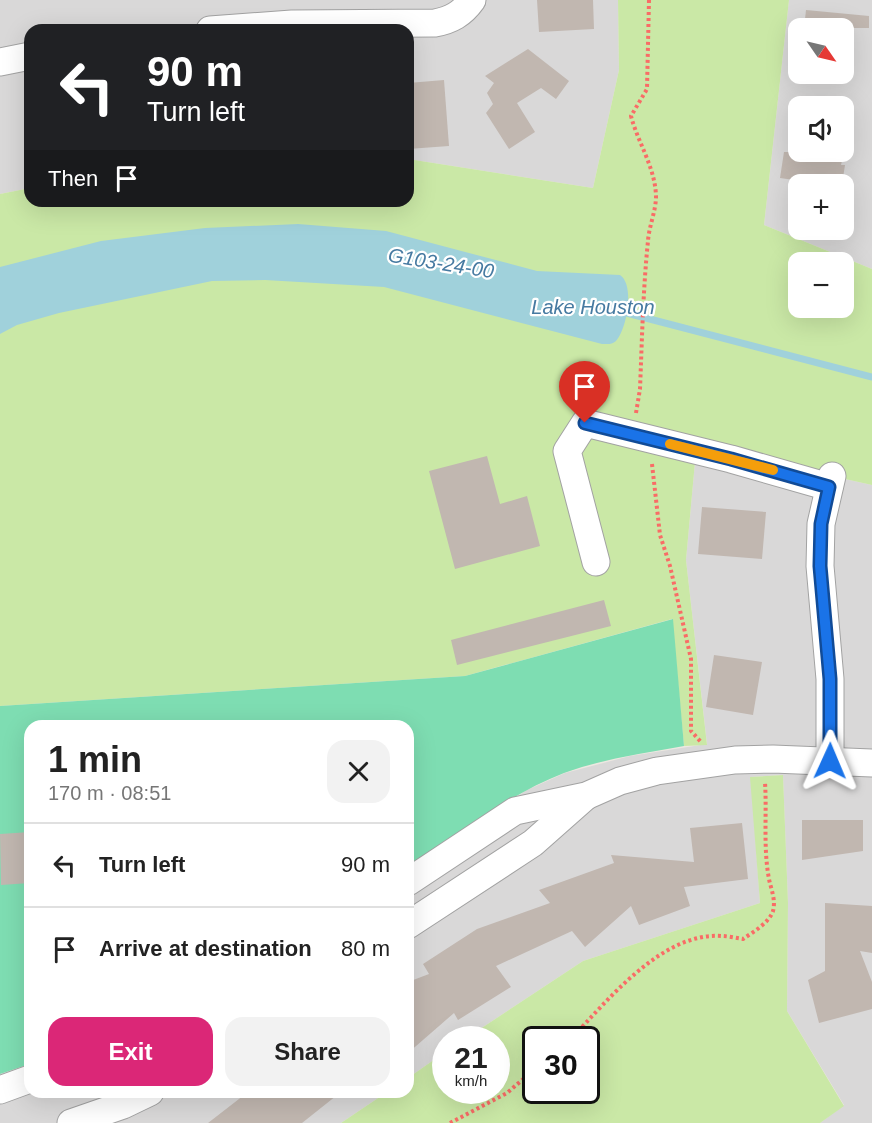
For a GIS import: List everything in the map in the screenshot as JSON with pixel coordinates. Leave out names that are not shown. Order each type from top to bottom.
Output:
[{"type":"street","points":[[292,24],[435,23],[450,20],[463,12],[472,1]]},
{"type":"street","points":[[0,62],[24,57]]},
{"type":"street","points":[[596,562],[567,451],[585,423],[742,462],[831,481],[821,524],[820,566],[830,679],[830,761]]},
{"type":"street","points":[[414,878],[515,811],[586,796],[620,781],[657,771],[735,760],[872,763]]},
{"type":"street","points":[[414,921],[533,843],[586,796]]},
{"type":"street","points":[[0,1090],[24,1081]]},
{"type":"street","points":[[71,1123],[138,1098]]},
{"type":"path","points":[[582,1026],[647,963],[674,947],[701,938],[720,936],[743,939],[764,924],[773,911],[773,892],[769,879],[765,830],[765,778],[700,741],[691,731],[691,659],[670,566],[660,535],[650,451],[634,421],[640,389],[648,239],[656,198],[654,181],[635,133],[631,116],[647,89],[649,0]]},
{"type":"path","points":[[450,1123],[507,1093],[522,1080]]},
{"type":"shaded area","points":[[0,0],[618,0],[619,70],[593,188],[414,160],[414,24],[24,24],[24,189],[0,194]]},
{"type":"shaded area","points":[[789,0],[872,0],[872,269],[854,262],[854,252],[830,252],[801,240],[854,240],[854,174],[788,174],[788,235],[764,225]]},
{"type":"shaded area","points":[[695,462],[845,479],[872,485],[872,1123],[820,1123],[844,1105],[787,1011],[788,903],[783,775],[751,777],[760,903],[583,961],[485,1026],[432,1026],[432,1061],[414,1074],[414,863],[527,790],[565,773],[630,756],[707,744],[686,560]]},
{"type":"shaded area","points":[[24,1066],[24,1098],[378,1098],[341,1123],[0,1123],[0,1074]]},
{"type":"green space","points":[[618,0],[789,0],[764,225],[788,235],[788,240],[801,240],[830,252],[788,252],[788,318],[854,318],[854,262],[872,269],[872,485],[845,479],[695,462],[686,560],[707,745],[684,746],[672,619],[465,676],[0,706],[0,194],[24,189],[24,207],[414,207],[414,160],[593,188],[619,70]]},
{"type":"green space","points":[[673,619],[684,746],[624,757],[564,773],[523,792],[414,863],[414,720],[24,720],[24,1066],[0,1074],[0,706],[465,676]]},
{"type":"green space","points":[[783,775],[788,903],[787,1011],[844,1106],[820,1123],[341,1123],[378,1098],[414,1098],[414,1074],[432,1061],[432,1104],[510,1104],[510,1026],[485,1026],[583,961],[760,903],[750,777]]},
{"type":"water","name":"Lake Houston","points":[[298,224],[386,231],[537,271],[620,275],[625,280],[628,297],[623,327],[614,342],[602,344],[384,287],[265,280],[212,281],[59,313],[17,325],[0,334],[0,267],[101,241],[205,228]]},
{"type":"building","points":[[537,0],[593,0],[594,29],[539,32]]},
{"type":"building","points":[[806,10],[869,16],[869,28],[854,28],[854,18],[805,18]]},
{"type":"building","points":[[528,49],[569,81],[556,99],[541,88],[517,103],[535,132],[509,149],[486,113],[493,104],[487,93],[494,83],[485,76]]},
{"type":"building","points":[[444,80],[449,146],[414,149],[414,82]]},
{"type":"building","points":[[784,152],[788,152],[788,162],[842,162],[841,165],[845,165],[844,174],[788,174],[788,179],[780,178]]},
{"type":"building","points":[[487,456],[500,504],[527,496],[540,546],[455,569],[429,471]]},
{"type":"building","points":[[702,507],[766,512],[762,559],[698,554]]},
{"type":"building","points":[[604,600],[611,626],[457,665],[451,640]]},
{"type":"building","points":[[714,655],[762,662],[753,715],[706,707]]},
{"type":"building","points":[[802,820],[863,820],[863,851],[802,860]]},
{"type":"building","points":[[742,823],[748,879],[684,887],[690,906],[639,925],[631,906],[585,947],[572,931],[496,966],[511,987],[458,1020],[454,1013],[439,1026],[432,1026],[432,1032],[414,1048],[414,980],[429,974],[423,964],[477,929],[550,903],[539,890],[614,863],[611,855],[694,862],[690,828]]},
{"type":"building","points":[[24,832],[24,883],[1,885],[0,834]]},
{"type":"building","points":[[825,903],[872,906],[872,953],[860,951],[872,982],[872,1009],[819,1023],[808,980],[825,971]]},
{"type":"building","points":[[240,1098],[333,1098],[302,1123],[208,1123]]},
{"type":"waterway","name":"G103-24-00","points":[[619,311],[872,377]]},
{"type":"slow traffic","points":[[670,444],[773,470]]},
{"type":"route","points":[[585,423],[731,459],[829,487],[821,524],[820,566],[830,679],[830,761]]}]
